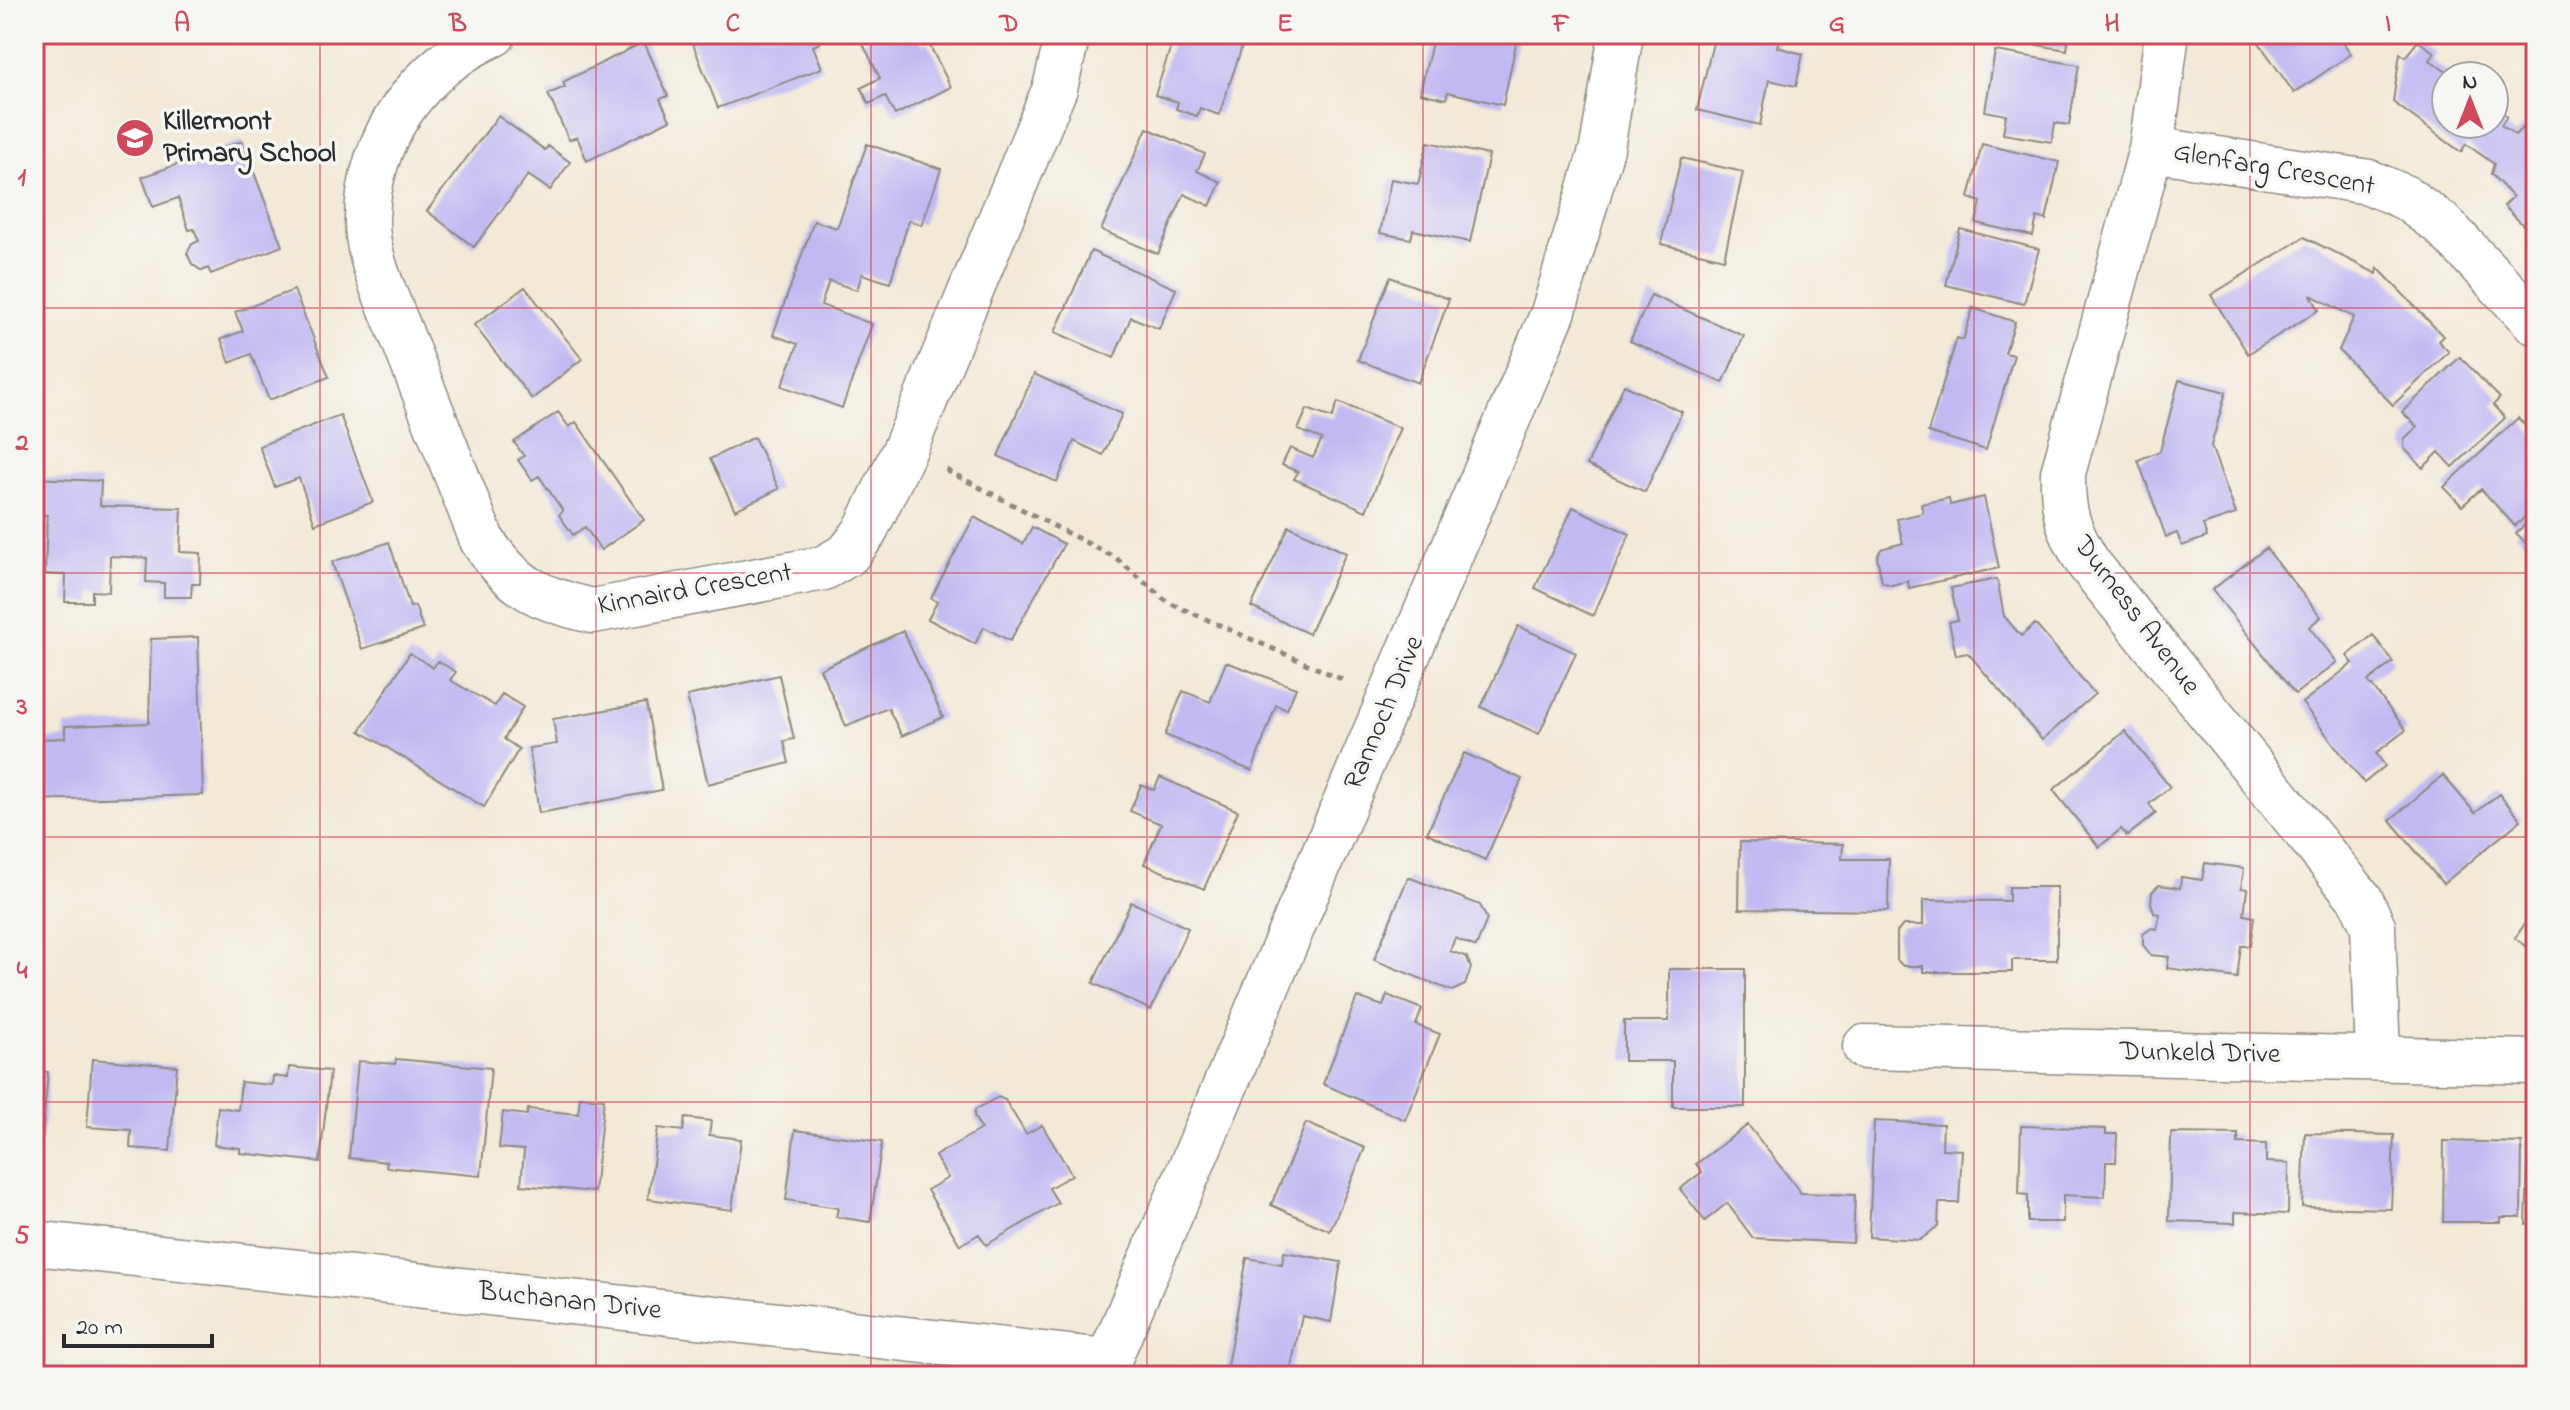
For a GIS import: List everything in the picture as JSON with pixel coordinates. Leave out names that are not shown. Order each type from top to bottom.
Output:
[{"type":"street","name":"Kinnaird Crescent","points":[[494,34],[429,74],[395,116],[374,166],[367,221],[378,272],[482,540],[501,569],[530,592],[557,603],[593,611],[824,568],[848,554],[864,533],[905,449],[1055,88],[1068,34]]},
{"type":"street","name":"Rannoch Drive","points":[[1104,1369],[1553,313],[1602,148],[1621,34]]},
{"type":"street","name":"Durness Avenue","points":[[2167,34],[2151,149],[2063,473],[2062,506],[2072,536],[2088,563],[2361,900],[2373,926],[2378,1057]]},
{"type":"street","name":"Glenfarg Crescent","points":[[2151,149],[2369,182],[2406,198],[2443,225],[2536,323]]},
{"type":"street","name":"Dunkeld Drive","points":[[1865,1047],[2536,1062]]},
{"type":"street","name":"Buchanan Drive","points":[[34,1243],[1104,1369]]},
{"type":"path","points":[[905,449],[1116,558],[1167,602],[1391,700]]},
{"type":"building","points":[[689,34],[816,34],[820,43],[813,46],[822,68],[718,108]]},
{"type":"building","points":[[877,34],[918,34],[923,45],[928,42],[951,87],[895,115],[885,96],[869,104],[861,88],[880,78],[862,42]]},
{"type":"building","points":[[1175,34],[1213,34],[1212,37],[1242,47],[1219,115],[1200,108],[1197,116],[1176,109],[1178,102],[1155,95]]},
{"type":"building","points":[[1434,34],[1518,34],[1503,105],[1448,92],[1446,99],[1420,93]]},
{"type":"building","points":[[1715,34],[1779,37],[1777,47],[1803,54],[1796,86],[1769,80],[1760,125],[1697,110]]},
{"type":"building","points":[[2039,34],[2083,34],[2082,38],[2069,36],[2067,50],[2037,45]]},
{"type":"building","points":[[2253,34],[2338,34],[2351,54],[2294,93]]},
{"type":"building","points":[[2418,41],[2435,53],[2430,60],[2430,129],[2393,102],[2400,53],[2405,57]]},
{"type":"building","points":[[644,42],[668,96],[660,99],[670,120],[587,161],[577,137],[569,140],[548,94],[565,87],[563,82]]},
{"type":"building","points":[[1995,51],[2079,65],[2069,125],[2055,123],[2052,142],[2003,134],[2006,115],[1985,111]]},
{"type":"building","points":[[2536,114],[2536,222],[2528,230],[2504,206],[2513,197],[2491,174],[2494,164],[2466,144],[2461,152],[2445,140],[2510,140],[2510,131],[2515,135]]},
{"type":"building","points":[[498,116],[545,150],[548,146],[570,162],[550,190],[528,175],[474,247],[427,211]]},
{"type":"building","points":[[1147,128],[1205,154],[1197,171],[1221,182],[1210,206],[1184,194],[1158,254],[1101,230]]},
{"type":"building","points":[[242,141],[282,246],[211,274],[208,268],[202,271],[192,264],[187,253],[192,244],[199,241],[194,229],[189,230],[178,198],[153,207],[142,177]]},
{"type":"building","points":[[1428,142],[1489,155],[1470,242],[1413,230],[1411,239],[1380,233],[1391,179],[1418,184]]},
{"type":"building","points":[[867,144],[941,169],[922,225],[909,220],[890,283],[862,274],[857,290],[829,281],[821,305],[872,324],[842,408],[782,386],[798,344],[773,335],[814,221],[837,228]]},
{"type":"building","points":[[1982,144],[2059,162],[2046,220],[2037,217],[2033,236],[1976,223],[1981,202],[1969,198]]},
{"type":"building","points":[[1681,158],[1743,172],[1724,259],[1661,244]]},
{"type":"building","points":[[1960,229],[2039,249],[2024,304],[1946,285]]},
{"type":"building","points":[[2304,237],[2377,274],[2378,268],[2443,336],[2438,341],[2449,352],[2393,405],[2339,350],[2354,317],[2311,295],[2319,310],[2248,354],[2211,295]]},
{"type":"building","points":[[1091,251],[1176,289],[1159,329],[1131,317],[1114,358],[1055,332]]},
{"type":"building","points":[[1390,277],[1449,299],[1418,383],[1358,360]]},
{"type":"building","points":[[525,287],[582,359],[532,399],[474,325]]},
{"type":"building","points":[[294,290],[329,377],[269,400],[251,354],[230,363],[221,339],[243,331],[235,312]]},
{"type":"building","points":[[1651,295],[1744,336],[1723,383],[1630,341]]},
{"type":"building","points":[[1973,308],[2015,322],[2005,353],[2014,355],[1986,450],[1928,432],[1957,338],[1963,340]]},
{"type":"building","points":[[2460,357],[2500,398],[2493,405],[2505,418],[2453,467],[2439,452],[2423,468],[2404,448],[2404,439],[2417,427],[2402,412]]},
{"type":"building","points":[[1034,374],[1122,414],[1103,455],[1074,441],[1057,482],[998,456]]},
{"type":"building","points":[[2179,380],[2226,392],[2211,446],[2236,514],[2203,525],[2207,537],[2182,546],[2177,533],[2166,537],[2138,460],[2160,451]]},
{"type":"building","points":[[1624,385],[1682,412],[1645,492],[1587,465]]},
{"type":"building","points":[[1338,402],[1400,428],[1366,511],[1294,479],[1298,472],[1282,465],[1290,448],[1313,458],[1322,439],[1298,430],[1307,409],[1332,418]]},
{"type":"building","points":[[558,412],[569,427],[576,422],[644,520],[601,550],[585,527],[573,535],[559,515],[563,511],[539,476],[532,480],[518,460],[524,456],[514,442]]},
{"type":"building","points":[[340,415],[373,502],[315,524],[299,478],[275,487],[259,446]]},
{"type":"building","points":[[2518,418],[2536,437],[2536,507],[2515,526],[2481,489],[2462,506],[2444,487]]},
{"type":"building","points":[[754,437],[779,489],[735,510],[710,459]]},
{"type":"building","points":[[34,478],[101,481],[100,506],[182,508],[180,552],[201,553],[200,584],[192,584],[191,597],[164,597],[164,583],[146,582],[147,558],[110,556],[109,592],[92,591],[92,602],[65,602],[66,575],[45,574],[47,515],[34,514]]},
{"type":"building","points":[[1984,497],[1999,568],[1909,588],[1908,581],[1891,585],[1882,582],[1877,557],[1881,549],[1903,543],[1897,519],[1923,513],[1921,504],[1949,498],[1950,505]]},
{"type":"building","points":[[1573,507],[1630,534],[1593,616],[1535,588]]},
{"type":"building","points":[[2536,514],[2536,553],[2516,533]]},
{"type":"building","points":[[974,517],[1023,544],[1032,527],[1064,544],[1010,641],[984,627],[975,644],[928,619],[937,602],[931,598]]},
{"type":"building","points":[[1289,526],[1346,553],[1309,634],[1251,607]]},
{"type":"building","points":[[389,542],[410,607],[415,606],[423,629],[362,649],[332,562]]},
{"type":"building","points":[[2266,548],[2321,617],[2309,627],[2337,662],[2295,694],[2212,590]]},
{"type":"building","points":[[1997,579],[2004,616],[2021,636],[2035,624],[2095,694],[2042,740],[1968,653],[1956,655],[1949,622],[1958,620],[1951,588]]},
{"type":"building","points":[[1518,626],[1576,653],[1539,734],[1481,707]]},
{"type":"building","points":[[903,631],[943,717],[902,736],[888,708],[846,726],[820,669]]},
{"type":"building","points":[[2373,635],[2393,662],[2368,681],[2406,730],[2376,753],[2385,766],[2364,783],[2302,703],[2353,663],[2347,656]]},
{"type":"building","points":[[198,637],[203,795],[34,800],[34,739],[65,738],[65,726],[149,723],[151,639]]},
{"type":"building","points":[[410,653],[433,668],[438,661],[456,672],[450,680],[495,706],[502,694],[523,707],[504,739],[519,749],[484,807],[360,731]]},
{"type":"building","points":[[1226,662],[1296,688],[1287,710],[1276,705],[1252,771],[1165,735],[1183,691],[1210,702]]},
{"type":"building","points":[[779,675],[794,739],[784,741],[789,763],[708,784],[687,696]]},
{"type":"building","points":[[646,703],[662,790],[539,813],[529,748],[557,744],[553,719]]},
{"type":"building","points":[[2125,731],[2170,787],[2149,804],[2156,813],[2127,836],[2121,829],[2099,847],[2053,790]]},
{"type":"building","points":[[1464,753],[1522,779],[1485,860],[1427,833]]},
{"type":"building","points":[[2443,775],[2475,813],[2499,794],[2521,820],[2443,884],[2390,820]]},
{"type":"building","points":[[1160,777],[1238,811],[1204,889],[1144,864],[1161,824],[1130,811],[1141,785],[1154,790]]},
{"type":"building","points":[[1740,842],[1843,844],[1842,859],[1889,859],[1888,911],[1739,909]]},
{"type":"building","points":[[2205,863],[2244,868],[2241,888],[2247,889],[2244,915],[2254,917],[2250,946],[2241,946],[2237,978],[2167,968],[2169,957],[2151,955],[2143,945],[2143,934],[2152,928],[2157,929],[2160,914],[2154,913],[2152,892],[2159,885],[2180,888],[2181,877],[2202,880]]},
{"type":"building","points":[[1408,877],[1480,905],[1487,919],[1476,947],[1455,938],[1450,951],[1467,957],[1471,968],[1465,985],[1452,991],[1374,960]]},
{"type":"building","points":[[2009,887],[2057,887],[2057,960],[2012,960],[2012,972],[1923,972],[1923,966],[1903,966],[1897,960],[1897,932],[1903,925],[1923,925],[1923,900],[2009,901]]},
{"type":"building","points":[[1131,902],[1188,928],[1151,1010],[1093,983]]},
{"type":"building","points":[[2536,908],[2536,953],[2515,938]]},
{"type":"building","points":[[1669,969],[1745,969],[1745,1107],[1673,1107],[1673,1061],[1624,1061],[1624,1021],[1669,1021]]},
{"type":"building","points":[[1387,995],[1422,1009],[1416,1025],[1440,1034],[1405,1120],[1323,1084],[1357,997],[1383,1006]]},
{"type":"building","points":[[92,1059],[177,1066],[170,1151],[130,1148],[131,1130],[87,1127]]},
{"type":"building","points":[[396,1059],[491,1068],[481,1176],[386,1167],[387,1162],[349,1158],[358,1061],[395,1064]]},
{"type":"building","points":[[289,1067],[330,1071],[320,1162],[240,1153],[240,1148],[214,1145],[218,1107],[238,1110],[241,1082],[272,1085],[273,1076],[288,1078]]},
{"type":"building","points":[[34,1071],[48,1072],[42,1140],[34,1140]]},
{"type":"building","points":[[580,1097],[604,1099],[594,1192],[521,1185],[524,1150],[499,1148],[503,1112],[527,1115],[528,1109],[578,1114]]},
{"type":"building","points":[[998,1097],[1005,1100],[1026,1134],[1042,1125],[1072,1175],[1049,1188],[1058,1203],[986,1245],[979,1234],[960,1245],[927,1190],[948,1178],[935,1156],[981,1129],[974,1116],[975,1110]]},
{"type":"building","points":[[685,1118],[711,1121],[709,1135],[741,1139],[732,1210],[648,1199],[658,1128],[683,1131]]},
{"type":"building","points":[[1874,1121],[1943,1124],[1942,1149],[1962,1150],[1959,1203],[1939,1203],[1938,1226],[1920,1240],[1869,1237]]},
{"type":"building","points":[[1306,1123],[1365,1148],[1330,1231],[1271,1205]]},
{"type":"building","points":[[1748,1125],[1801,1193],[1855,1195],[1853,1243],[1753,1238],[1727,1203],[1705,1221],[1680,1189],[1702,1172],[1696,1164]]},
{"type":"building","points":[[2021,1126],[2106,1129],[2106,1134],[2117,1134],[2116,1162],[2106,1162],[2105,1197],[2063,1195],[2063,1222],[2028,1222],[2028,1195],[2019,1194]]},
{"type":"building","points":[[795,1130],[882,1142],[870,1222],[836,1217],[838,1208],[786,1200]]},
{"type":"building","points":[[2171,1133],[2238,1134],[2238,1143],[2266,1144],[2266,1162],[2289,1163],[2288,1214],[2235,1212],[2235,1223],[2169,1221]]},
{"type":"building","points":[[2305,1133],[2394,1135],[2391,1209],[2302,1207]]},
{"type":"building","points":[[2444,1141],[2522,1143],[2521,1217],[2501,1217],[2501,1222],[2443,1222]]},
{"type":"building","points":[[2529,1141],[2536,1141],[2536,1224],[2526,1224]]},
{"type":"building","points":[[1284,1252],[1341,1262],[1331,1322],[1302,1316],[1289,1376],[1250,1376],[1226,1371],[1247,1258],[1282,1264]]},
{"type":"building","points":[[34,1364],[65,1367],[64,1376],[34,1376]]},
{"type":"building","points":[[83,1368],[152,1374],[82,1376]]},
{"type":"place","name":"Killermont Primary School","points":[[135,138]]}]
